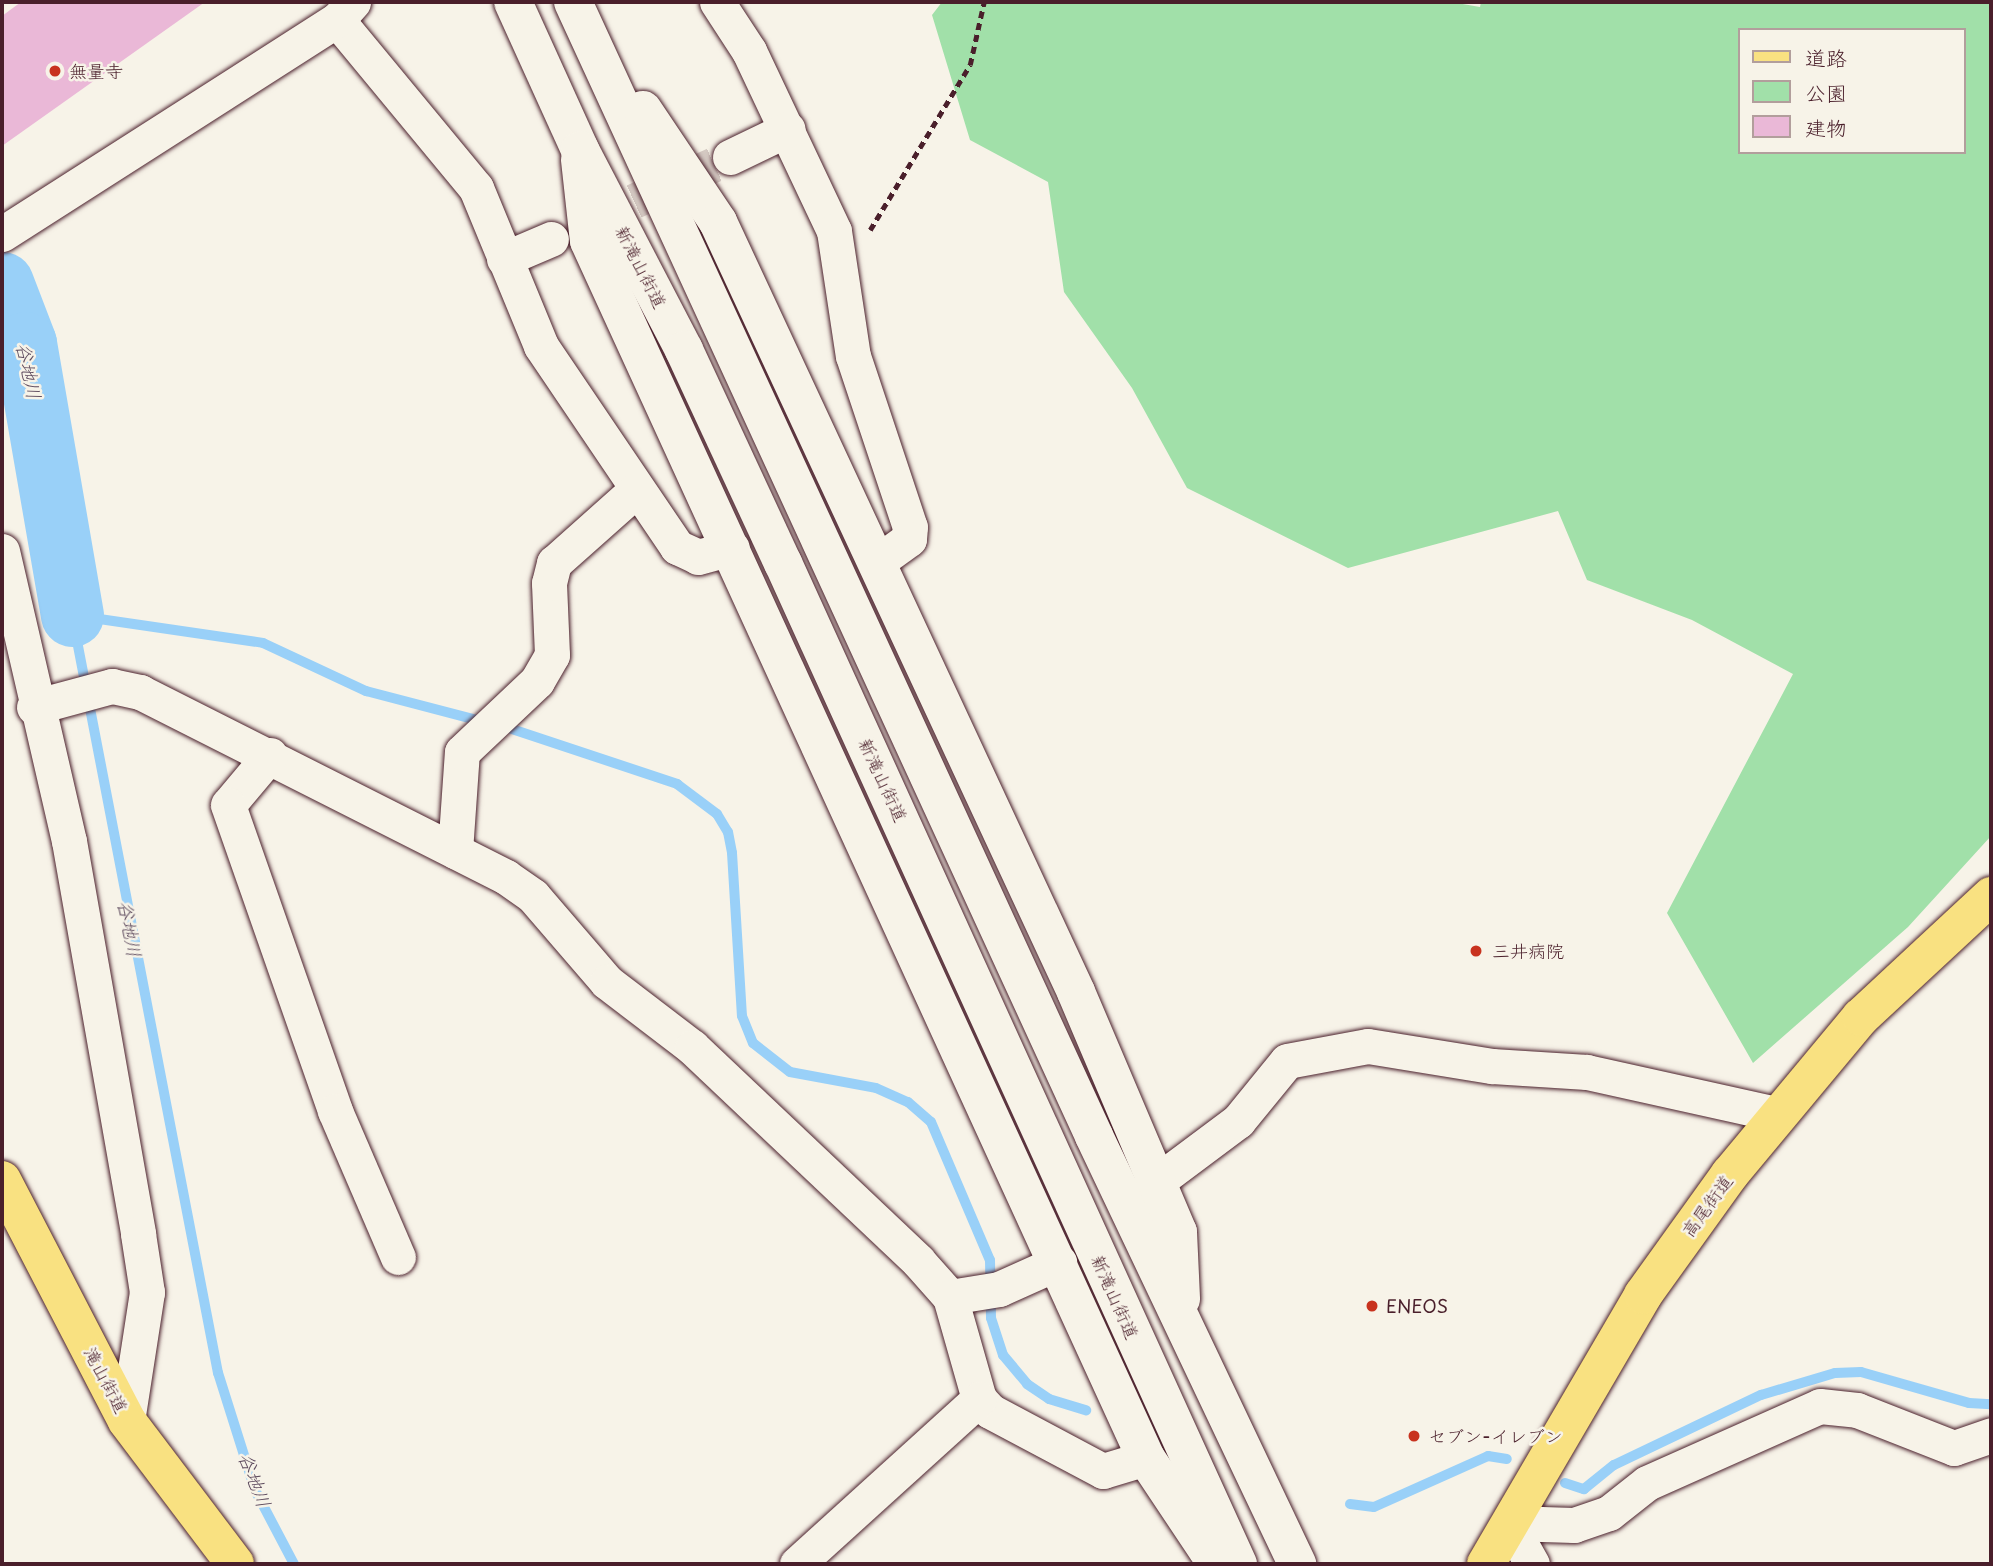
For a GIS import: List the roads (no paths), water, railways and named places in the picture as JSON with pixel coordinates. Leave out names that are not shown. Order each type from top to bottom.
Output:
[{"type":"main road","name":"新滝山街道","points":[[513,2],[580,150],[684,350],[754,500],[1238,1564]]},
{"type":"main road","points":[[577,10],[718,222],[877,562],[1159,1180],[1178,1232],[1181,1312]]},
{"type":"main road","points":[[577,10],[1088,1123],[1181,1312],[1297,1562]]},
{"type":"main road","points":[[580,150],[589,241],[1059,1262],[1146,1458],[1218,1564]]},
{"type":"main road","name":"高尾街道","points":[[1486,1564],[1643,1295],[1777,1114],[1861,1017],[1991,896]]},
{"type":"main road","name":"滝山街道","points":[[2,1180],[127,1421],[235,1564]]},
{"type":"street","points":[[718,2],[788,129],[834,231],[840,278],[865,401],[910,527],[909,539],[877,562]]},
{"type":"street","points":[[10,228],[345,11],[476,188],[541,346],[636,489],[685,556],[732,548]]},
{"type":"street","points":[[730,157],[788,129]]},
{"type":"street","points":[[504,259],[551,239]]},
{"type":"street","points":[[454,851],[458,766],[470,740],[537,681],[552,655],[549,583],[554,563],[636,489]]},
{"type":"street","points":[[2,551],[69,841],[146,1292],[127,1421]]},
{"type":"street","points":[[39,706],[112,686],[140,692],[270,755],[454,851],[533,896],[607,982],[692,1047],[857,1198],[972,1293],[979,1399],[990,1411],[1103,1471],[1146,1458]]},
{"type":"street","points":[[270,755],[228,805],[335,1111],[398,1256]]},
{"type":"street","points":[[1159,1180],[1238,1121],[1287,1061],[1368,1046],[1492,1066],[1587,1072],[1777,1114]]},
{"type":"street","points":[[972,1293],[1059,1262]]},
{"type":"street","points":[[797,1564],[979,1399]]},
{"type":"street","points":[[1509,1523],[1574,1525],[1609,1513],[1647,1483],[1820,1406],[1857,1410],[1954,1448],[1991,1434]]},
{"type":"street","points":[[1509,1523],[1532,1564]]},
{"type":"waterway","name":"谷地川","points":[[2,283],[25,343],[72,615]]},
{"type":"waterway","name":"谷地川","points":[[294,1564],[255,1490],[218,1373],[72,615],[263,643],[366,691],[484,722]]},
{"type":"waterway","points":[[500,725],[677,784],[717,814],[728,832],[732,853],[742,1016],[753,1043],[790,1072],[876,1088],[908,1102],[931,1122],[990,1260],[991,1318],[1003,1355],[1027,1384],[1049,1399],[1086,1410]]},
{"type":"waterway","points":[[1565,1483],[1584,1489],[1614,1465],[1761,1395],[1835,1373],[1861,1372],[1969,1403],[1991,1404]]},
{"type":"waterway","points":[[1350,1504],[1374,1507],[1488,1456],[1507,1459]]},
{"type":"tunnel","points":[[586,223],[730,157]]},
{"type":"place","name":"無量寺","points":[[55,71]]},
{"type":"place","name":"三井病院","points":[[1476,951]]},
{"type":"place","name":"ENEOS","points":[[1372,1306]]},
{"type":"place","name":"セブン-イレブン","points":[[1414,1436]]}]
